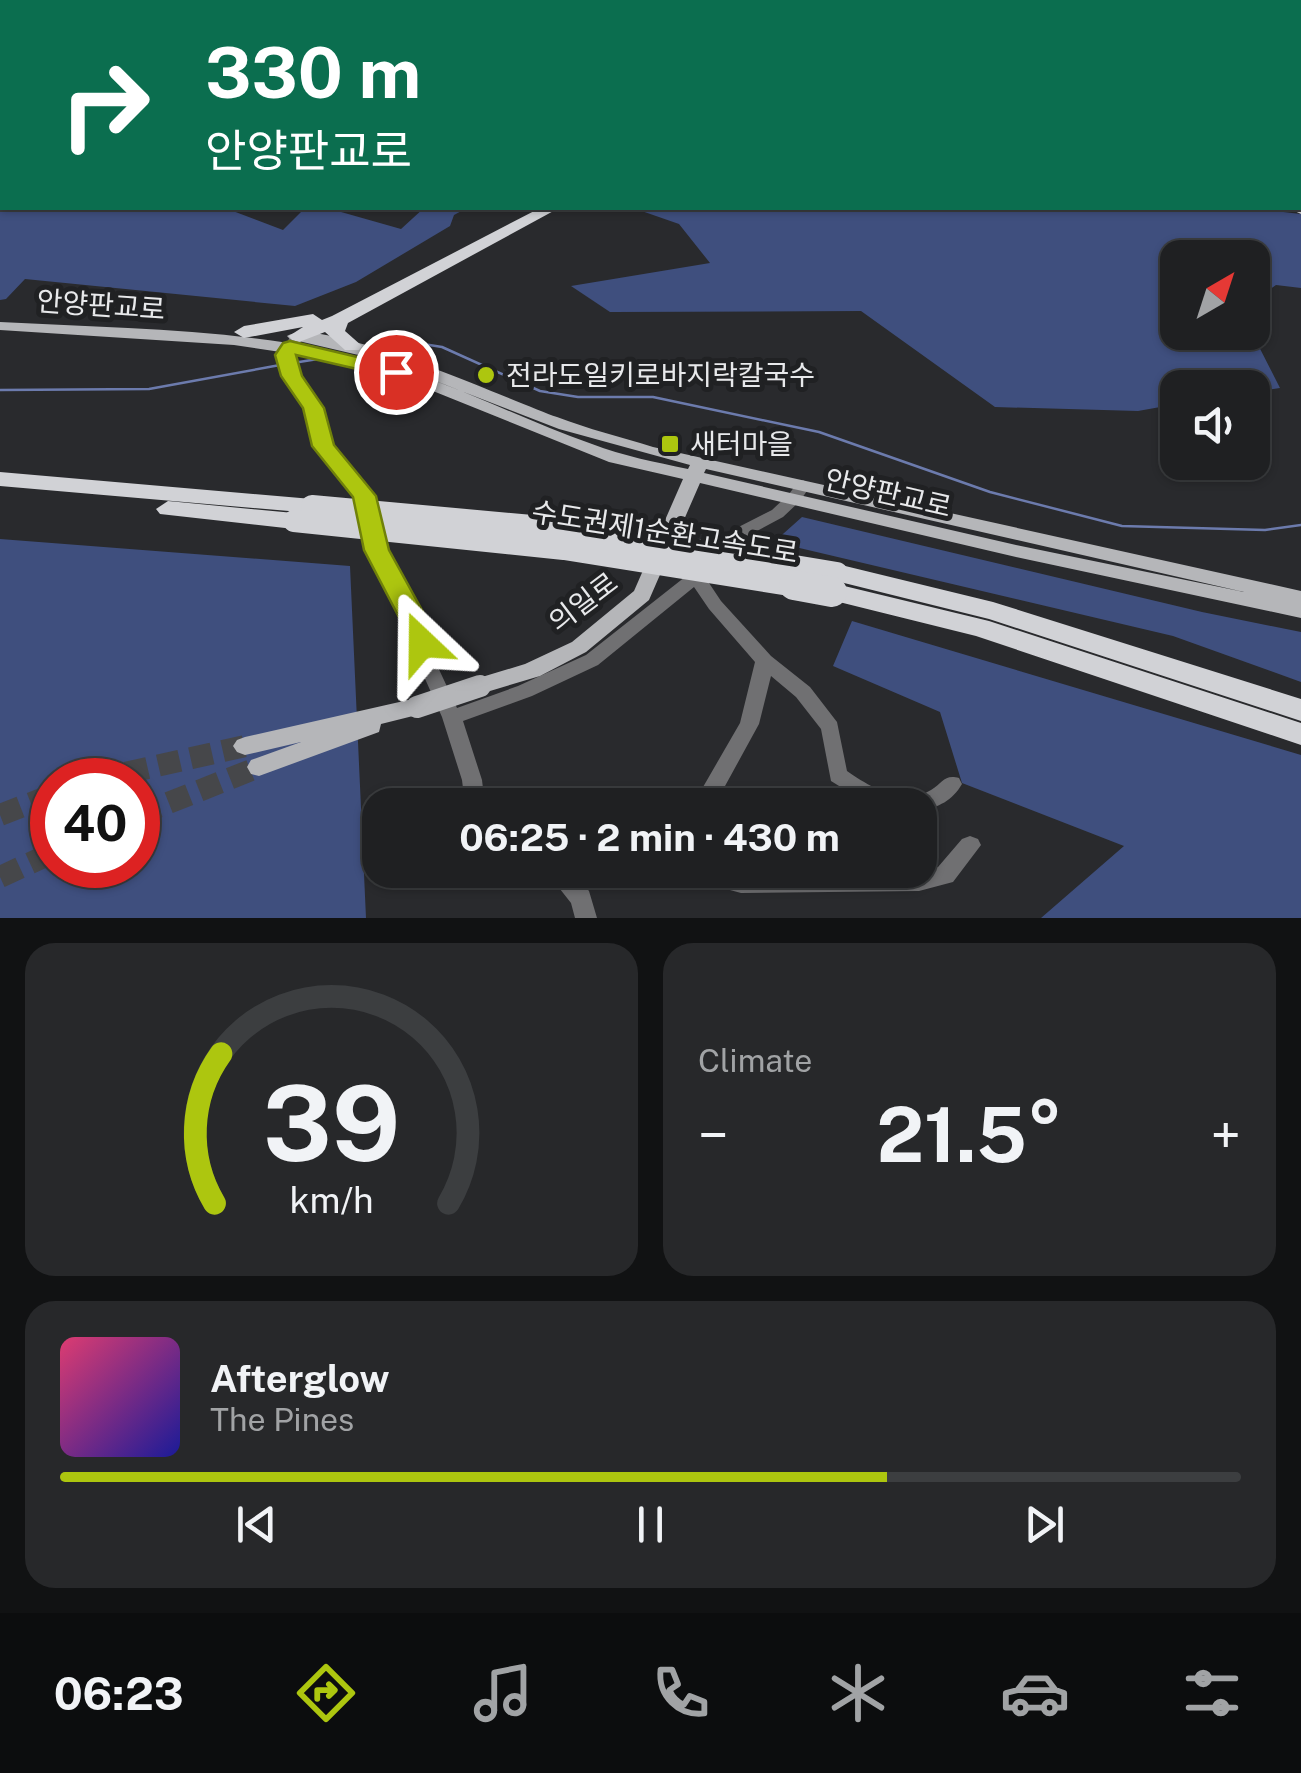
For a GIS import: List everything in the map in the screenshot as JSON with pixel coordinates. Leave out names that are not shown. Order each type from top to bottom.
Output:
[{"type":"highway","points":[[292,355],[332,317],[528,210]]},
{"type":"highway","points":[[244,332],[332,317],[547,210]]},
{"type":"highway","points":[[332,317],[335,332],[356,347]]},
{"type":"highway","name":"수도권제1순환고속도로","points":[[0,479],[834,582],[993,611],[1301,710]]},
{"type":"highway","name":"수도권제1순환고속도로","points":[[0,493],[303,514]]},
{"type":"highway","name":"수도권제1순환고속도로","points":[[834,582],[1301,734]]},
{"type":"main road","name":"안양판교로","points":[[0,317],[244,332],[292,355],[356,347],[570,444],[697,469],[1301,611]]},
{"type":"main road","name":"안양판교로","points":[[0,326],[292,355],[332,355],[400,366]]},
{"type":"main road","name":"의일로","points":[[417,707],[532,670],[580,647],[614,622],[642,595],[697,469]]},
{"type":"main road","name":"안양판교로","points":[[798,493],[1301,598]]},
{"type":"main road","points":[[245,746],[417,707]]},
{"type":"main road","points":[[259,767],[417,707]]},
{"type":"street","points":[[292,355],[314,408],[323,446],[364,496],[376,550],[416,623],[427,663],[452,717],[473,788]]},
{"type":"street","points":[[452,717],[525,691],[592,660],[696,577],[708,556],[725,540],[776,518],[798,493]]},
{"type":"street","points":[[696,577],[715,605],[766,661],[804,692],[830,728],[838,775],[857,788]]},
{"type":"street","points":[[713,788],[748,724],[766,661]]},
{"type":"street","points":[[937,798],[952,784]]},
{"type":"street","points":[[937,877],[945,875],[970,845]]},
{"type":"street","points":[[577,888],[586,918]]},
{"type":"shaded area","points":[[0,210],[230,210],[283,230],[303,210],[334,210],[401,229],[422,210],[463,210],[454,215],[450,226],[356,282],[295,306],[25,279],[6,299],[0,300]]},
{"type":"shaded area","points":[[639,210],[1264,210],[1301,214],[1301,288],[1276,285],[1270,289],[1270,240],[1160,240],[1160,350],[1261,350],[1280,388],[1270,389],[1270,370],[1160,370],[1160,407],[1138,411],[995,407],[861,311],[610,312],[571,286],[710,263],[679,224]]},
{"type":"shaded area","points":[[802,517],[1301,632],[1301,682],[1173,636],[774,542]]},
{"type":"shaded area","points":[[0,539],[350,566],[366,918],[0,918]]},
{"type":"shaded area","points":[[852,621],[1301,755],[1301,918],[1041,918],[1124,846],[962,783],[940,712],[833,666]]},
{"type":"waterway","points":[[377,350],[417,343],[442,347],[540,391],[578,397],[653,397],[819,432],[990,492],[1122,526],[1265,530],[1301,525]]},
{"type":"waterway","points":[[293,363],[324,358]]},
{"type":"waterway","points":[[0,390],[149,389],[280,365]]},
{"type":"tunnel","points":[[160,765],[245,746]]},
{"type":"tunnel","points":[[160,806],[259,767]]},
{"type":"tunnel","points":[[0,815],[30,803]]},
{"type":"tunnel","points":[[0,877],[30,863]]},
{"type":"place","name":"전라도일키로바지락칼국수","points":[[486,375]]},
{"type":"place","name":"새터마을","points":[[670,444]]},
{"type":"route","points":[[396,372],[290,347],[286,355],[294,381],[314,408],[323,446],[364,496],[376,550],[416,623],[422,643]]}]
